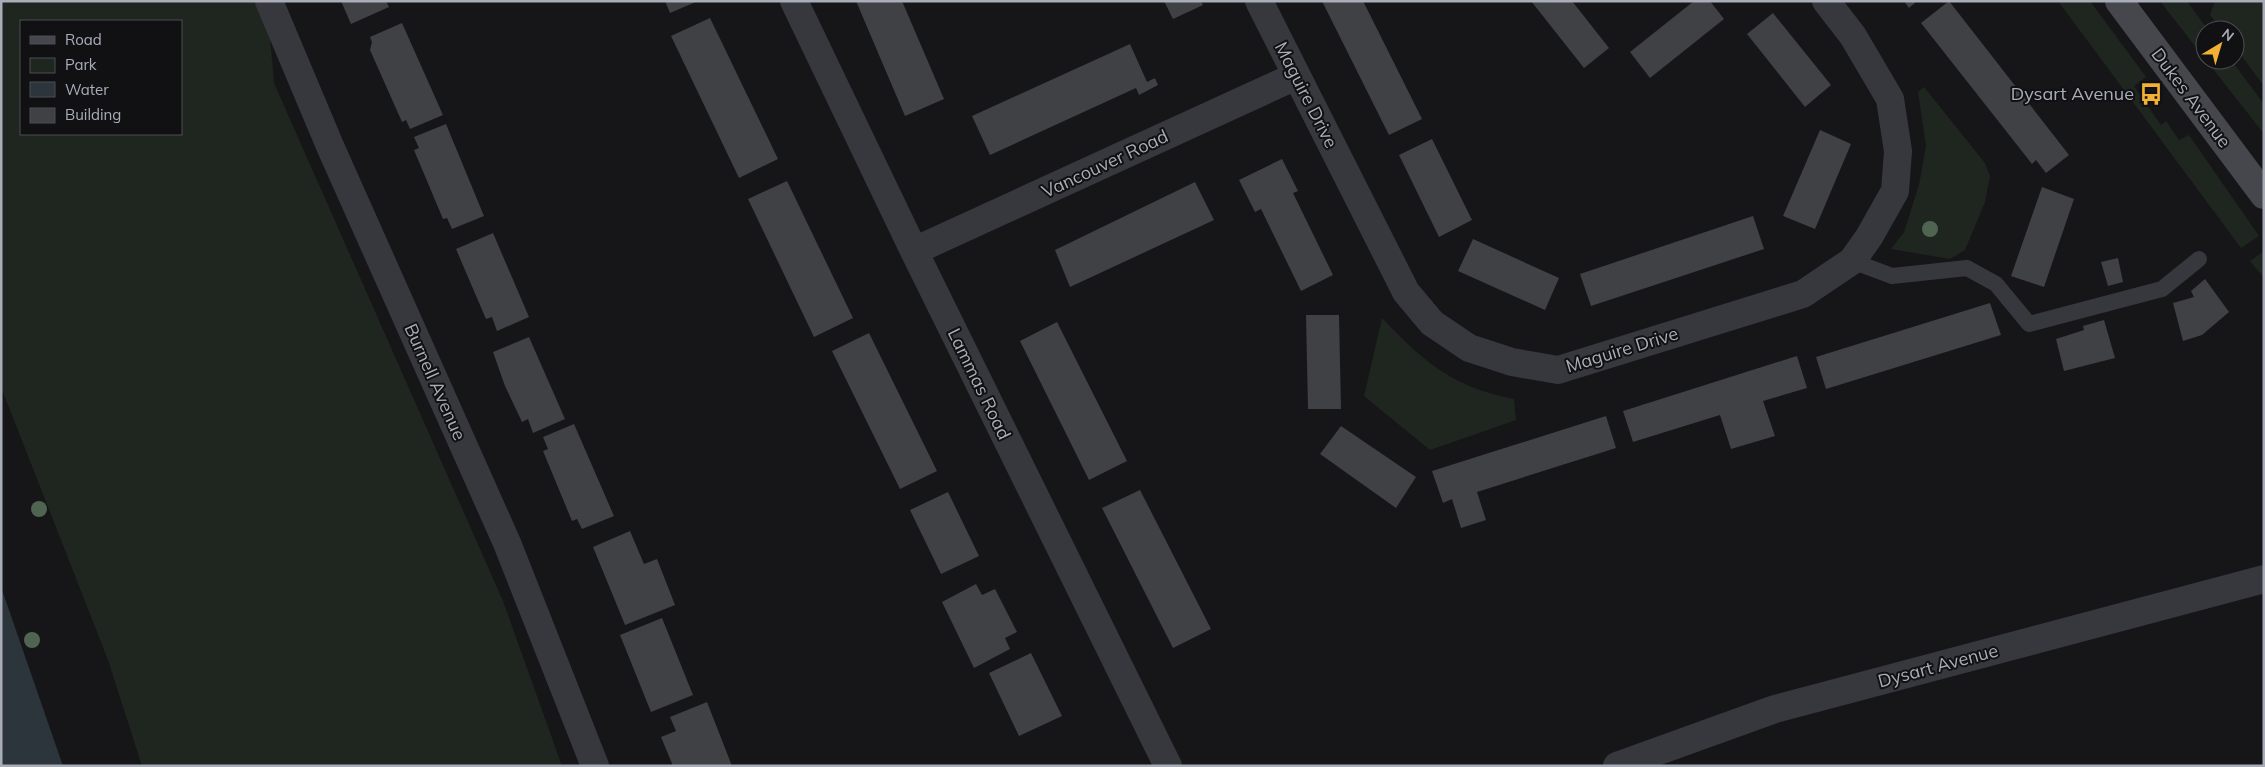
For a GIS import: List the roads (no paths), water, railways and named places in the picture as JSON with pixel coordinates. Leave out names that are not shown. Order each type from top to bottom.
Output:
[{"type":"street","name":"Burnell Avenue","points":[[269,1],[330,146],[508,543],[595,766]]},
{"type":"street","name":"Lammas Road","points":[[794,1],[914,251],[1168,766]]},
{"type":"street","name":"Maguire Drive","points":[[1259,1],[1406,292],[1432,323],[1469,348],[1512,362],[1558,370],[1803,294],[1852,261],[1870,237],[1895,191],[1898,151],[1890,99],[1853,36],[1826,1]]},
{"type":"street","name":"Dukes Avenue","points":[[2119,1],[2264,195]]},
{"type":"street","name":"Vancouver Road","points":[[914,251],[1296,76]]},
{"type":"street","name":"Dysart Avenue","points":[[1617,766],[1775,709],[2264,579]]},
{"type":"lane","points":[[1852,261],[1892,276],[1967,268],[1996,284],[2029,324],[2162,289],[2199,259]]},
{"type":"water","points":[[1,587],[63,766],[1,766]]},
{"type":"place","name":"Dysart Avenue","points":[[2151,94]]}]
